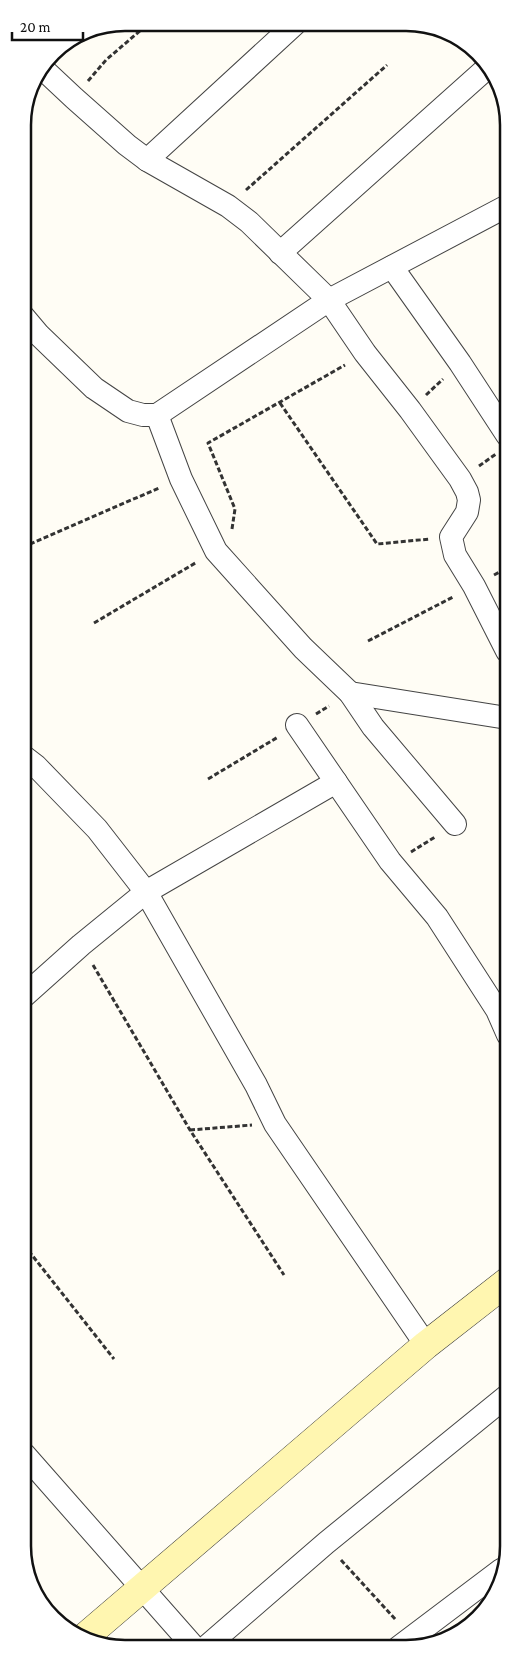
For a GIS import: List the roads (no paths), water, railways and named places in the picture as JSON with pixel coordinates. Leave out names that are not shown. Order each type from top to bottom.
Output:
[{"type":"main road","points":[[90,1633],[426,1345],[500,1287]]},
{"type":"street","points":[[148,160],[287,31]]},
{"type":"street","points":[[280,252],[483,72]]},
{"type":"street","points":[[47,73],[127,145],[148,160],[228,206],[249,222],[329,300],[365,353],[410,410],[460,479],[467,492],[469,500],[467,512],[451,537],[455,555],[474,586],[500,637]]},
{"type":"street","points":[[31,326],[94,388],[128,411],[143,415],[157,415],[329,300],[500,210]]},
{"type":"street","points":[[392,267],[460,363],[500,437]]},
{"type":"street","points":[[157,415],[180,478],[216,551],[303,648],[350,693],[373,727],[454,824]]},
{"type":"street","points":[[350,693],[500,717]]},
{"type":"street","points":[[297,725],[390,861],[437,918],[500,1017]]},
{"type":"street","points":[[31,762],[97,829],[146,892],[256,1085],[275,1124],[426,1345]]},
{"type":"street","points":[[31,990],[80,944],[146,892],[336,782]]},
{"type":"street","points":[[213,1640],[326,1543],[500,1402]]},
{"type":"street","points":[[31,1462],[189,1640]]},
{"type":"street","points":[[408,1640],[496,1574]]}]
